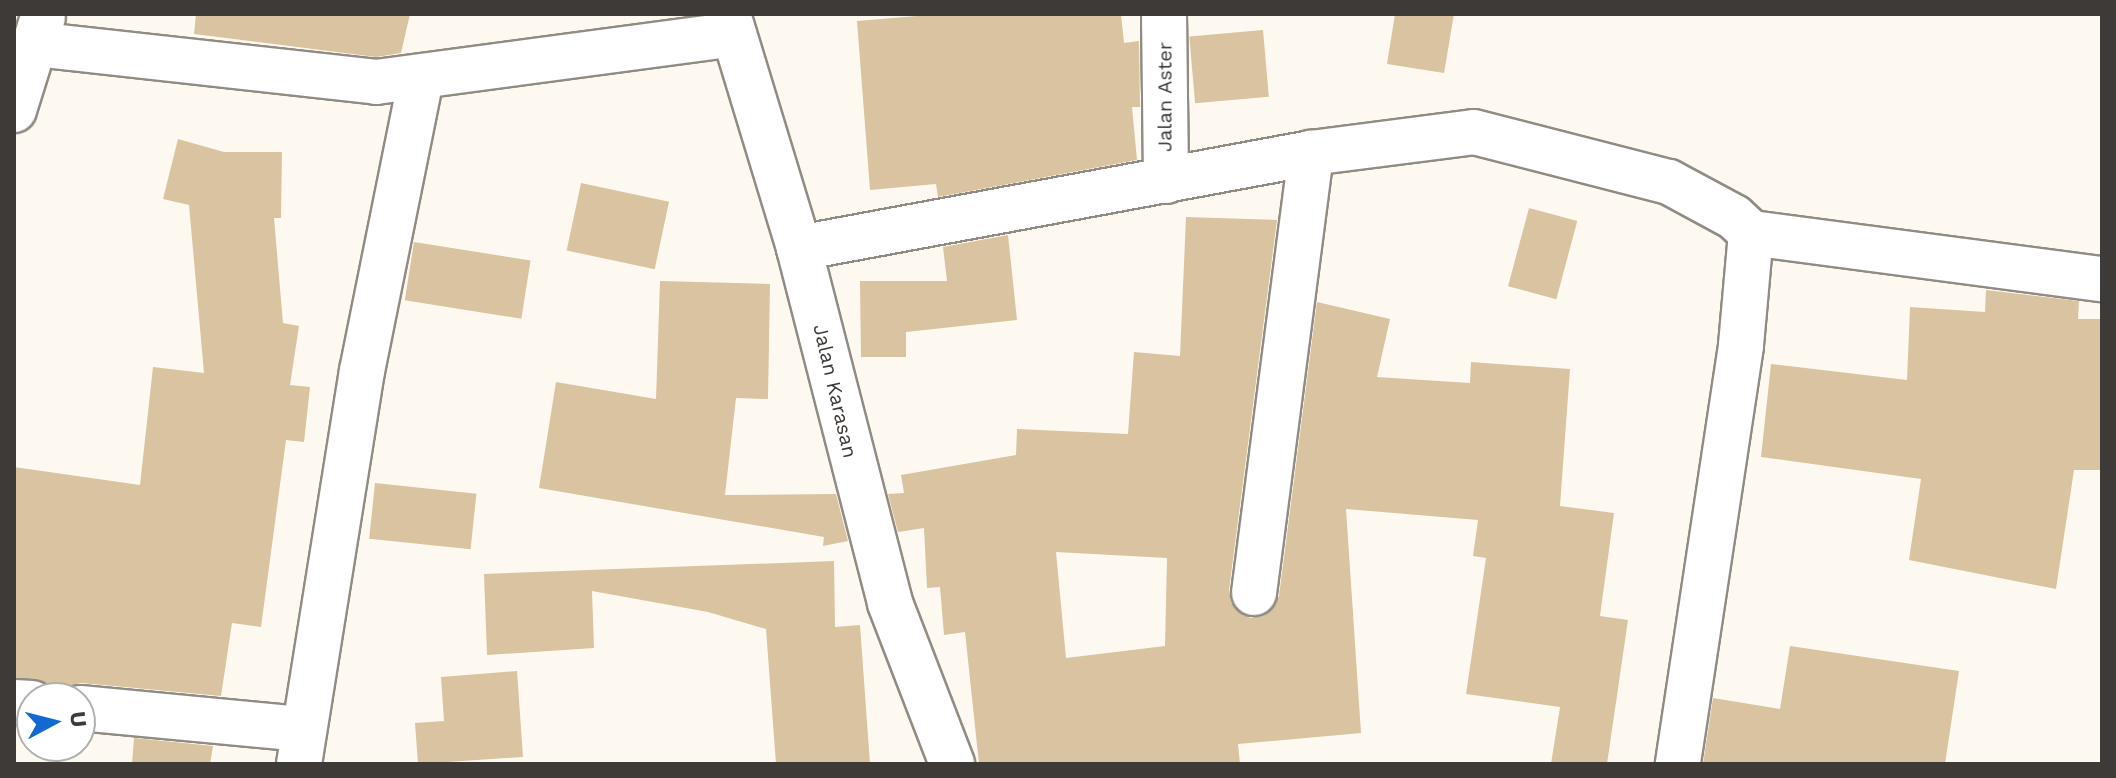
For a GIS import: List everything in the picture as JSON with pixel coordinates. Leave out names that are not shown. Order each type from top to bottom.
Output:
[{"type":"street","name":"Jalan Aster","points":[[1164,14],[1166,181]]},
{"type":"street","points":[[14,107],[39,29],[344,81],[421,79],[731,24]]},
{"type":"street","name":"Jalan Karasan","points":[[731,24],[799,248],[877,560],[952,764]]},
{"type":"street","points":[[96,711],[301,747],[362,371],[421,79]]},
{"type":"street","points":[[799,248],[1311,153],[1474,132],[1669,182],[1751,233],[2102,279]]},
{"type":"street","points":[[1254,593],[1311,153]]},
{"type":"street","points":[[1678,764],[1751,233]]},
{"type":"building","points":[[196,14],[410,14],[401,53],[376,57],[194,34]]},
{"type":"building","points":[[941,14],[1121,14],[1124,43],[1139,41],[1140,107],[1132,107],[1137,160],[938,197],[936,184],[870,190],[857,21]]},
{"type":"building","points":[[1395,14],[1454,14],[1444,73],[1387,64]]},
{"type":"building","points":[[1263,30],[1269,97],[1195,103],[1189,36]]},
{"type":"building","points":[[178,139],[224,152],[282,152],[281,218],[274,218],[283,323],[299,326],[290,385],[310,387],[304,442],[286,440],[261,627],[232,623],[221,696],[96,682],[30,682],[14,677],[14,467],[140,485],[153,367],[204,373],[189,205],[163,199]]},
{"type":"building","points":[[581,183],[669,202],[655,269],[567,250]]},
{"type":"building","points":[[1529,208],[1577,221],[1556,299],[1508,286]]},
{"type":"building","points":[[1186,217],[1277,220],[1229,590],[1231,603],[1250,618],[1264,616],[1279,596],[1317,302],[1390,319],[1377,377],[1470,383],[1471,362],[1570,369],[1560,506],[1614,513],[1600,616],[1628,620],[1607,764],[1551,764],[1560,707],[1466,694],[1486,558],[1473,556],[1478,520],[1346,509],[1361,733],[1238,744],[1240,764],[979,764],[965,632],[944,635],[940,587],[927,588],[924,528],[898,532],[888,494],[904,493],[901,475],[1016,455],[1017,429],[1128,434],[1134,352],[1180,356]],"holes":[[[1056,552],[1167,558],[1165,646],[1066,658]]]},
{"type":"building","points":[[1008,235],[1017,320],[906,332],[906,357],[861,357],[860,281],[947,281],[943,247]]},
{"type":"building","points":[[414,242],[531,260],[521,319],[405,300]]},
{"type":"building","points":[[660,281],[770,284],[768,399],[736,398],[725,495],[836,494],[848,541],[823,546],[824,537],[539,488],[556,382],[656,399]]},
{"type":"building","points":[[1986,290],[2079,301],[2078,319],[2102,319],[2102,470],[2074,470],[2056,589],[1909,560],[1921,479],[1761,457],[1771,364],[1907,380],[1910,307],[1985,312]]},
{"type":"building","points":[[375,483],[476,494],[471,549],[369,539]]},
{"type":"building","points":[[834,561],[835,627],[860,625],[870,764],[776,764],[766,629],[708,612],[592,591],[594,648],[487,655],[484,574]]},
{"type":"building","points":[[1790,646],[1959,671],[1945,764],[1703,764],[1713,698],[1780,709]]},
{"type":"building","points":[[517,671],[523,757],[418,764],[415,723],[444,721],[441,677]]},
{"type":"building","points":[[134,738],[213,746],[210,764],[132,764]]}]
